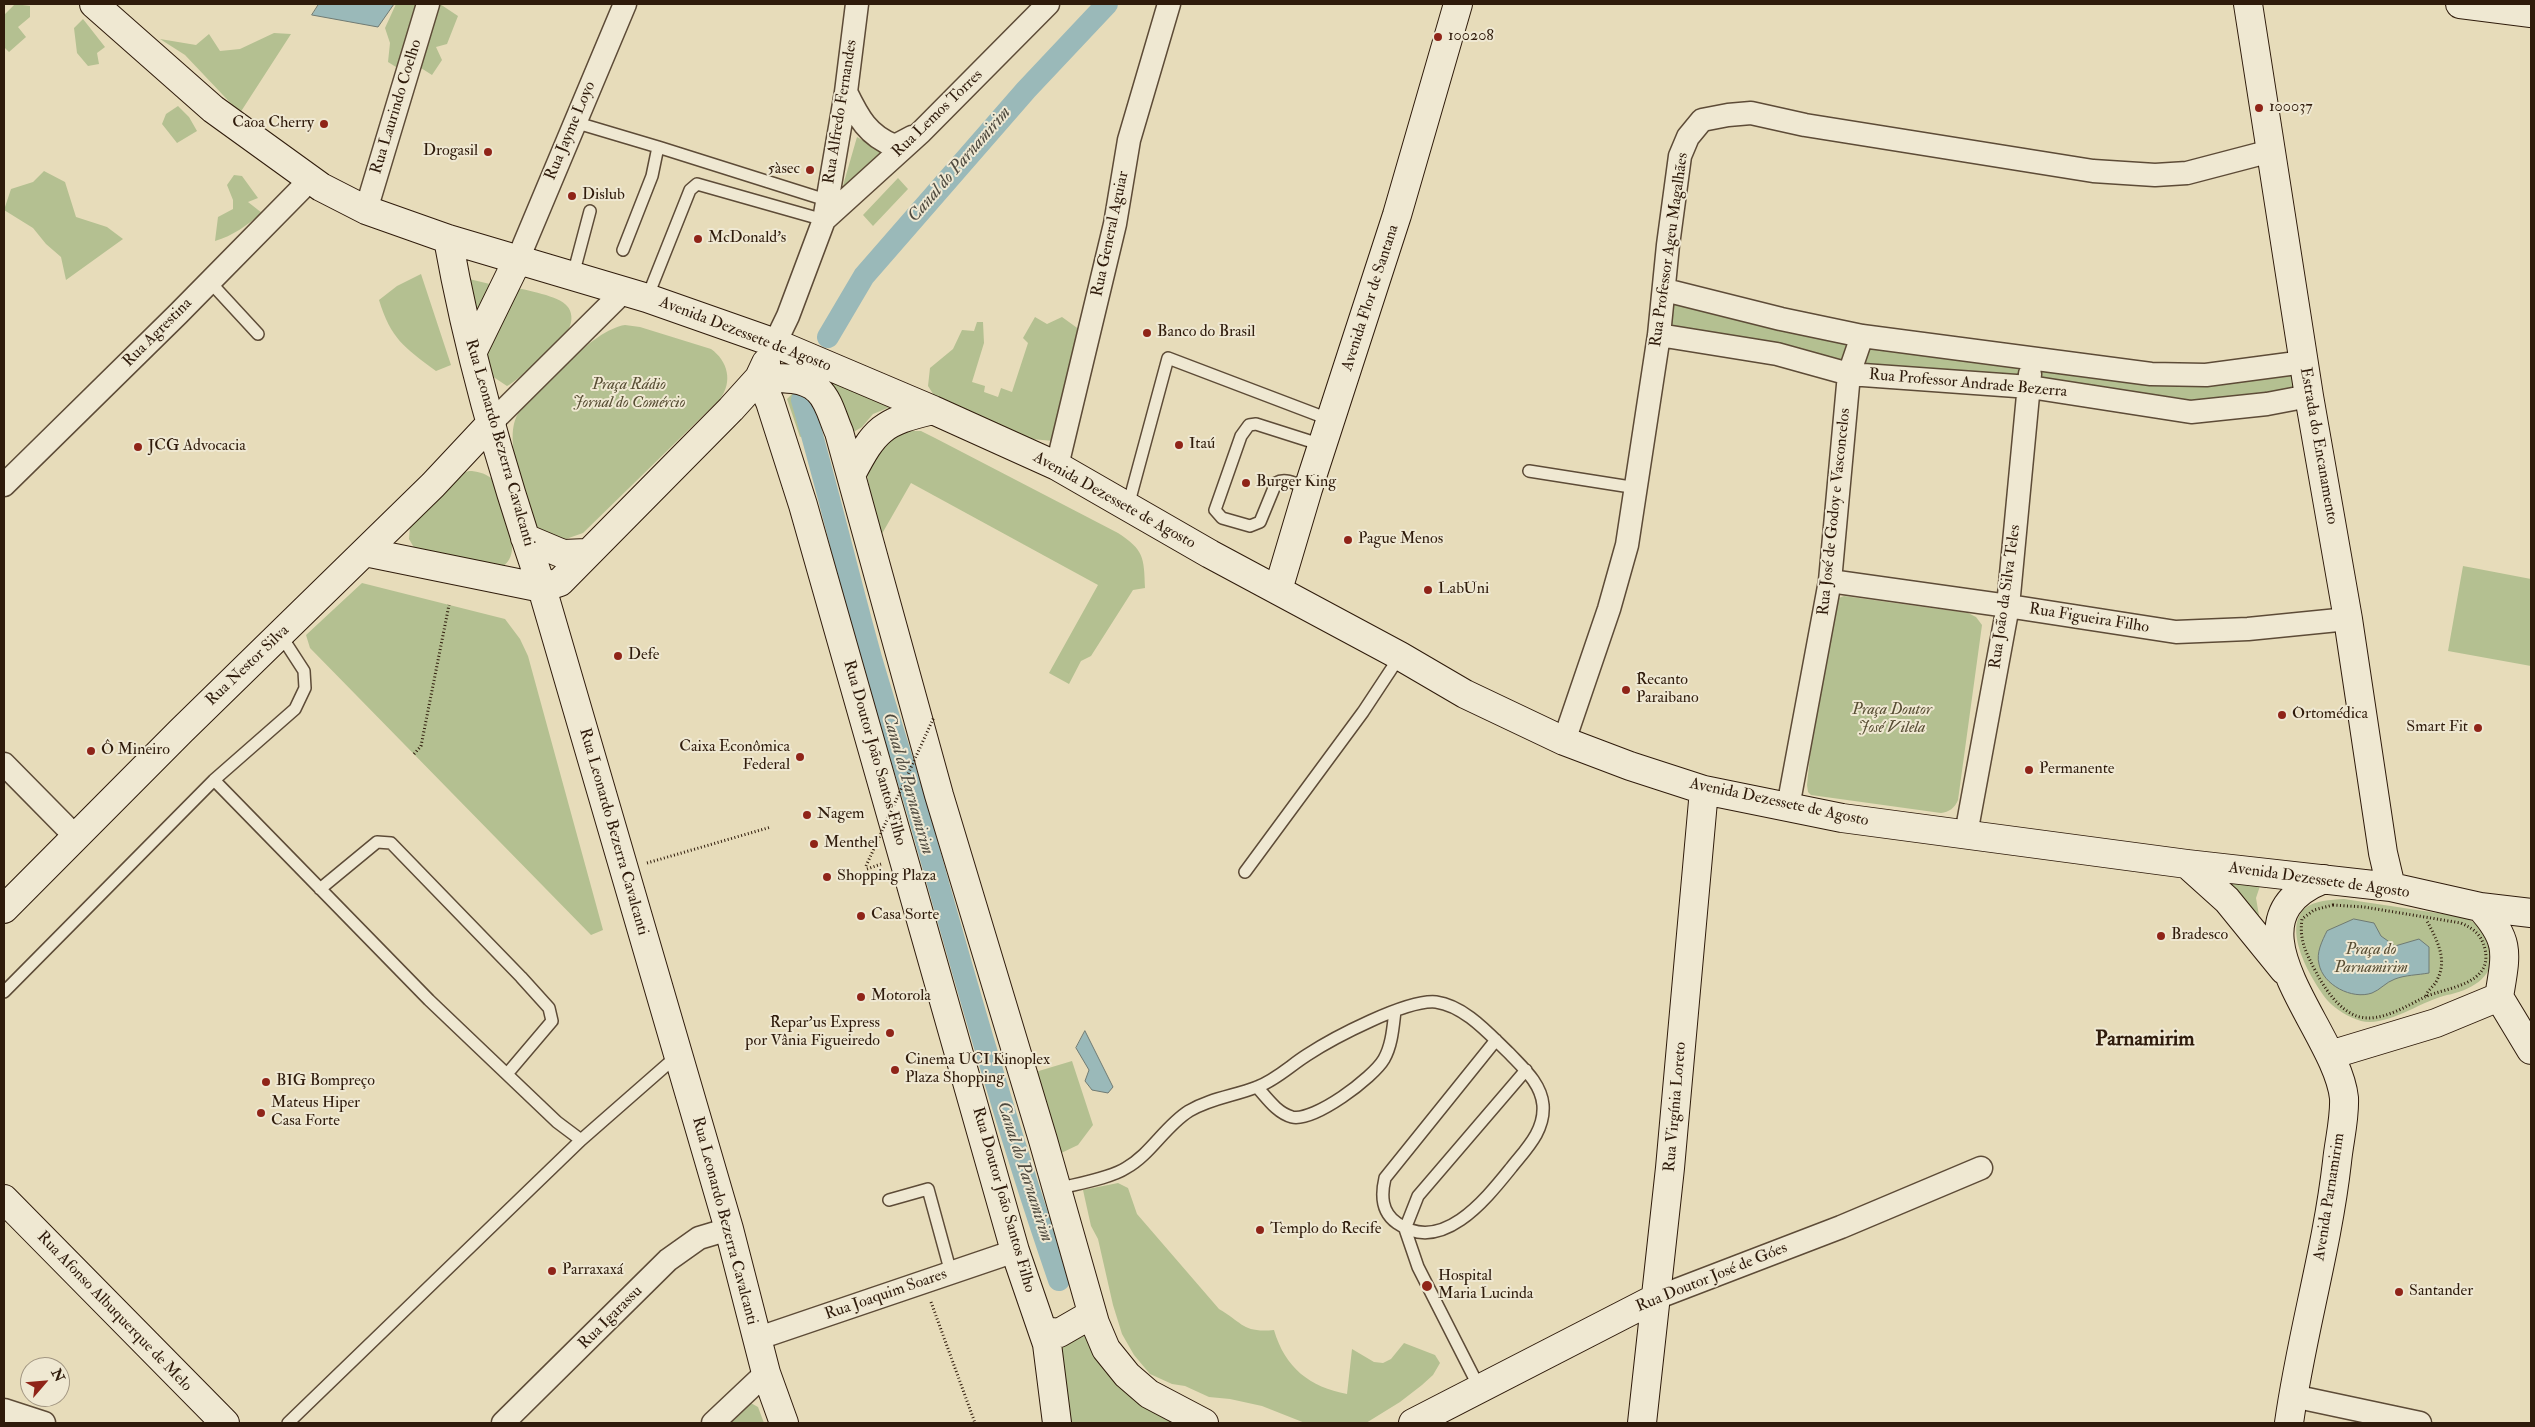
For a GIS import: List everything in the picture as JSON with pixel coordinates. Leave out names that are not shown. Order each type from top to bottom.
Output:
[{"type":"main road","name":"Avenida Flor de Santana","points":[[1278,590],[1308,489],[1397,216],[1458,4]]},
{"type":"main road","name":"Estrada do Encanamento","points":[[2248,4],[2309,396],[2348,618],[2383,852],[2391,887]]},
{"type":"main road","points":[[2460,4],[2531,13]]},
{"type":"main road","name":"Avenida Dezessete de Agosto","points":[[101,6],[212,109],[310,180],[366,210],[448,238],[636,294],[774,343],[933,410],[1057,466],[1210,554],[1400,656],[1465,694],[1564,741],[1704,790],[1851,820],[2187,864],[2391,887],[2480,907],[2531,913]]},
{"type":"main road","name":"Rua Leonardo Bezerra Cavalcanti","points":[[448,238],[473,352],[503,468],[542,588],[729,1229],[756,1339],[784,1423]]},
{"type":"main road","points":[[473,352],[518,258]]},
{"type":"main road","points":[[365,552],[542,588],[560,582],[758,378],[774,343]]},
{"type":"main road","points":[[758,378],[782,378],[805,384],[818,390],[827,404],[851,475],[940,795],[1057,1189],[1092,1314],[1106,1349],[1127,1375],[1149,1394],[1204,1423]]},
{"type":"main road","name":"Rua Doutor João Santos Filho","points":[[758,378],[770,402],[833,605],[1015,1251],[1044,1331],[1052,1372],[1057,1423]]},
{"type":"main road","points":[[770,402],[782,393],[805,384]]},
{"type":"main road","points":[[851,475],[868,443],[884,426],[902,417],[933,410]]},
{"type":"main road","name":"Rua Nestor Silva","points":[[4,909],[365,552],[492,422]]},
{"type":"main road","points":[[452,465],[474,462],[503,468]]},
{"type":"main road","points":[[525,538],[563,554],[587,553]]},
{"type":"main road","name":"Rua Virgínia Loreto","points":[[1642,1423],[1649,1309],[1670,1168],[1704,790]]},
{"type":"main road","name":"Avenida Dezessete de Agosto","points":[[2187,864],[2227,900],[2291,979]]},
{"type":"main road","points":[[2291,979],[2281,955],[2280,929],[2285,911],[2292,896],[2306,886],[2324,879]]},
{"type":"main road","points":[[2480,907],[2495,924],[2502,938],[2506,957],[2499,997],[2531,1050]]},
{"type":"main road","name":"Avenida Parnamirim","points":[[2289,1423],[2336,1182],[2344,1097],[2330,1055],[2291,979]]},
{"type":"main road","points":[[2330,1055],[2436,1023],[2499,997]]},
{"type":"main road","name":"Rua Afonso Albuquerque de Melo","points":[[4,1199],[225,1423]]},
{"type":"main road","name":"Rua Doutor José de Góes","points":[[1420,1422],[1480,1389],[1649,1309]]},
{"type":"main road","points":[[1044,1331],[1059,1333],[1092,1314]]},
{"type":"street","name":"Rua Laurindo Coelho","points":[[366,210],[428,4]]},
{"type":"street","name":"Rua Jayme Loyo","points":[[518,258],[625,4]]},
{"type":"street","name":"Rua Alfredo Fernandes","points":[[774,343],[788,316],[825,210],[846,92],[857,4]]},
{"type":"street","name":"Rua Lemos Torres","points":[[825,210],[921,132],[1048,4]]},
{"type":"street","name":"Rua General Aguiar","points":[[1057,466],[1115,224],[1129,140],[1169,4]]},
{"type":"street","points":[[846,92],[856,114],[879,140],[895,146],[921,132]]},
{"type":"street","name":"Rua Professor Ageu Magalhães","points":[[1564,741],[1609,609],[1627,544],[1659,335],[1668,245],[1680,156],[1688,137],[1702,120],[1728,115],[1751,114],[1805,125],[2093,171],[2155,174],[2187,173],[2271,151]]},
{"type":"street","name":"Rua Agrestina","points":[[4,485],[210,282],[310,180]]},
{"type":"street","name":"Rua Professor Andrade Bezerra","points":[[1665,290],[1781,319],[1862,336],[2151,374],[2206,375],[2304,362]]},
{"type":"street","points":[[492,422],[636,294]]},
{"type":"street","name":"Rua Professor Andrade Bezerra","points":[[1659,335],[1777,354],[1849,374],[2030,387],[2191,412],[2267,404],[2309,396]]},
{"type":"street","name":"Rua José de Godoy e Vasconcelos","points":[[1788,806],[1830,581],[1849,374],[1862,336]]},
{"type":"street","name":"Rua João da Silva Teles","points":[[1966,834],[2008,606],[2030,387],[2031,358]]},
{"type":"street","name":"Rua Figueira Filho","points":[[1830,581],[2176,632],[2248,629],[2348,618]]},
{"type":"street","points":[[4,764],[76,837]]},
{"type":"street","name":"Rua Doutor José de Góes","points":[[1649,1309],[1981,1168]]},
{"type":"street","name":"Rua Igarassu","points":[[503,1423],[673,1256],[699,1238],[729,1229]]},
{"type":"street","name":"Rua Joaquim Soares","points":[[756,1339],[1015,1251]]},
{"type":"street","points":[[713,1423],[766,1373]]},
{"type":"street","points":[[2293,1396],[2420,1423]]},
{"type":"street","points":[[4,1410],[44,1423]]},
{"type":"lane","points":[[574,122],[658,147],[825,210]]},
{"type":"lane","points":[[623,250],[652,176],[658,147]]},
{"type":"lane","points":[[636,294],[690,190],[697,184],[825,210]]},
{"type":"lane","points":[[573,275],[590,211]]},
{"type":"lane","points":[[210,282],[258,334]]},
{"type":"lane","points":[[1128,506],[1168,358],[1327,432]]},
{"type":"lane","points":[[1308,489],[1287,480],[1280,480],[1276,484],[1260,522],[1250,526],[1222,518],[1215,510],[1241,436],[1249,425],[1256,424],[1327,432]]},
{"type":"lane","points":[[1529,471],[1637,488]]},
{"type":"lane","points":[[4,992],[214,780],[294,709],[305,688],[304,671],[280,634]]},
{"type":"lane","points":[[1245,872],[1363,712],[1400,656]]},
{"type":"lane","points":[[214,780],[429,1000],[557,1122],[581,1140]]},
{"type":"lane","points":[[320,889],[377,842],[383,840],[391,843],[549,1008],[552,1021],[507,1074]]},
{"type":"lane","points":[[1057,1189],[1124,1170],[1142,1157],[1160,1137],[1188,1112],[1209,1101],[1257,1087],[1316,1050],[1395,1011],[1422,1002],[1438,1002],[1461,1011],[1496,1040],[1526,1070],[1537,1086],[1543,1104],[1542,1122],[1534,1138],[1483,1202],[1459,1221],[1442,1229],[1425,1232],[1405,1229],[1392,1220],[1384,1209],[1382,1192],[1385,1178],[1496,1040]]},
{"type":"lane","points":[[1257,1087],[1275,1108],[1292,1117],[1310,1115],[1324,1108],[1370,1075],[1383,1061],[1390,1047],[1395,1011]]},
{"type":"lane","points":[[288,1423],[581,1140],[678,1055]]},
{"type":"lane","points":[[1480,1389],[1418,1268],[1405,1229],[1418,1196],[1526,1070]]},
{"type":"lane","points":[[889,1200],[928,1189],[951,1273]]},
{"type":"path","points":[[414,754],[421,746],[450,605]]},
{"type":"path","points":[[866,866],[934,717]]},
{"type":"path","points":[[641,865],[771,827]]},
{"type":"path","points":[[2333,905],[2364,906],[2461,923],[2475,929],[2483,941],[2486,956],[2483,970],[2471,982],[2426,997],[2392,1012],[2359,1017],[2325,991],[2300,935],[2302,919],[2314,910],[2333,905]]},
{"type":"path","points":[[2426,918],[2442,956],[2442,969],[2436,983],[2427,992],[2426,997]]},
{"type":"path","points":[[924,1283],[975,1423]]},
{"type":"green space","points":[[15,4],[30,6],[30,17],[18,27],[26,37],[9,52],[4,47],[4,15]]},
{"type":"green space","points":[[396,4],[440,4],[458,16],[447,44],[436,47],[442,60],[432,75],[421,68],[412,77],[388,62],[390,43],[385,28]]},
{"type":"green space","points":[[83,19],[105,47],[97,53],[99,64],[88,66],[77,53],[74,28]]},
{"type":"green space","points":[[274,33],[291,34],[240,113],[185,55],[160,39],[196,45],[209,34],[220,51],[240,49]]},
{"type":"green space","points":[[178,106],[189,117],[197,131],[177,143],[162,124],[166,114]]},
{"type":"green space","points":[[857,137],[883,152],[840,196]]},
{"type":"green space","points":[[44,171],[65,182],[76,217],[107,227],[123,239],[66,280],[61,257],[46,244],[33,228],[4,210],[11,189],[33,182]]},
{"type":"green space","points":[[234,175],[242,176],[258,198],[248,202],[262,213],[234,233],[215,241],[218,217],[233,209],[233,200],[227,185]]},
{"type":"green space","points":[[898,178],[908,189],[873,226],[863,215]]},
{"type":"green space","points":[[421,274],[451,365],[436,371],[400,341],[388,324],[379,300],[397,286]]},
{"type":"green space","points":[[465,278],[498,286],[478,324]]},
{"type":"green space","name":"Praça Rádio Jornal do Comércio","points":[[513,287],[542,294],[563,302],[571,313],[571,319],[569,328],[558,341],[530,368],[507,386],[492,376],[480,352]]},
{"type":"green space","points":[[1658,301],[2151,374],[2304,362],[2309,396],[2221,409],[1849,374],[1665,332]]},
{"type":"green space","points":[[1035,317],[1047,324],[1062,317],[1080,330],[1054,441],[1031,439],[937,400],[928,386],[930,368],[953,349],[962,330],[974,331],[977,322],[983,322],[984,343],[972,382],[985,386],[984,392],[998,397],[1001,388],[1012,392],[1028,343],[1023,338]]},
{"type":"green space","name":"Praça Rádio Jornal do Comércio","points":[[625,325],[640,327],[711,349],[725,366],[727,372],[726,386],[720,399],[583,533],[563,540],[539,530],[536,525],[517,468],[513,437],[514,423],[519,412],[569,361],[598,337],[612,329]]},
{"type":"green space","points":[[830,378],[890,407],[873,414],[862,427],[852,433],[847,431]]},
{"type":"green space","points":[[799,392],[814,402],[823,429],[800,437],[787,399],[793,393]]},
{"type":"green space","points":[[910,431],[921,431],[1118,533],[1138,550],[1143,561],[1145,588],[1133,590],[1091,656],[1081,661],[1069,684],[1049,673],[1098,585],[911,483],[879,539],[867,475],[871,461],[891,437]]},
{"type":"green space","points":[[475,471],[491,478],[501,501],[512,542],[511,554],[502,568],[416,551],[409,539],[410,525],[460,474]]},
{"type":"green space","points":[[2463,566],[2531,579],[2531,666],[2448,651]]},
{"type":"green space","points":[[362,583],[505,619],[520,639],[528,656],[603,930],[591,935],[310,648],[306,635]]},
{"type":"green space","name":"Praça Doutor José Vilela","points":[[1844,596],[1968,613],[1976,617],[1982,625],[1958,800],[1949,811],[1941,813],[1811,795],[1808,792],[1812,736],[1836,599]]},
{"type":"green space","points":[[2206,872],[2260,886],[2256,898],[2262,933]]},
{"type":"green space","name":"Praça do Parnamirim","points":[[2344,899],[2464,917],[2484,930],[2487,935],[2492,953],[2492,962],[2489,970],[2471,987],[2437,998],[2393,1017],[2371,1022],[2352,1018],[2331,1004],[2314,981],[2302,956],[2296,930],[2298,918],[2308,906],[2323,901]]},
{"type":"green space","points":[[1072,1061],[1093,1125],[1078,1145],[1057,1155],[1032,1073]]},
{"type":"green space","points":[[1118,1183],[1128,1188],[1137,1214],[1219,1309],[1249,1328],[1264,1331],[1274,1330],[1285,1355],[1292,1365],[1311,1381],[1334,1391],[1347,1394],[1352,1349],[1374,1362],[1383,1363],[1391,1359],[1404,1343],[1435,1355],[1440,1363],[1433,1375],[1400,1402],[1366,1423],[1305,1423],[1262,1406],[1230,1399],[1209,1397],[1185,1386],[1172,1384],[1150,1374],[1134,1355],[1122,1334],[1113,1305],[1098,1239],[1091,1226],[1083,1190]]},
{"type":"green space","points":[[1095,1323],[1106,1349],[1204,1423],[1057,1423],[1049,1344]]},
{"type":"green space","points":[[749,1402],[758,1407],[764,1423],[722,1423]]},
{"type":"water","points":[[319,4],[394,4],[378,27],[312,15]]},
{"type":"water","points":[[2354,919],[2374,923],[2381,936],[2395,946],[2419,939],[2429,947],[2429,973],[2399,978],[2389,982],[2375,992],[2364,995],[2347,992],[2332,984],[2322,972],[2319,964],[2320,947],[2327,931]]},
{"type":"water","points":[[1085,1031],[1113,1087],[1108,1093],[1092,1090],[1085,1081],[1089,1070],[1076,1048]]},
{"type":"waterway","name":"Canal do Parnamirim","points":[[828,337],[864,276],[1026,90],[1107,4]]},
{"type":"waterway","name":"Canal do Parnamirim","points":[[802,400],[871,658],[918,812],[1003,1106],[1059,1280]]},
{"type":"place","name":"100208","points":[[1438,37]]},
{"type":"place","name":"100037","points":[[2259,108]]},
{"type":"place","name":"Caoa Cherry","points":[[324,124]]},
{"type":"place","name":"Drogasil","points":[[488,152]]},
{"type":"place","name":"5àsec","points":[[810,170]]},
{"type":"place","name":"Dislub","points":[[572,196]]},
{"type":"place","name":"McDonald's","points":[[698,239]]},
{"type":"place","name":"Banco do Brasil","points":[[1147,333]]},
{"type":"place","name":"Itaú","points":[[1179,445]]},
{"type":"place","name":"JCG Advocacia","points":[[138,447]]},
{"type":"place","name":"Burger King","points":[[1246,483]]},
{"type":"place","name":"Pague Menos","points":[[1348,540]]},
{"type":"place","name":"LabUni","points":[[1428,590]]},
{"type":"place","name":"Defe","points":[[618,656]]},
{"type":"place","name":"Recanto Paraibano","points":[[1626,690]]},
{"type":"place","name":"Ortomédica","points":[[2282,715]]},
{"type":"place","name":"Smart Fit","points":[[2478,728]]},
{"type":"place","name":"Ô Mineiro","points":[[91,751]]},
{"type":"place","name":"Caixa Econômica Federal","points":[[800,757]]},
{"type":"place","name":"Permanente","points":[[2029,770]]},
{"type":"place","name":"Nagem","points":[[807,815]]},
{"type":"place","name":"Menthel","points":[[814,844]]},
{"type":"place","name":"Shopping Plaza","points":[[827,877]]},
{"type":"place","name":"Casa Sorte","points":[[861,916]]},
{"type":"place","name":"Bradesco","points":[[2161,936]]},
{"type":"place","name":"Motorola","points":[[861,997]]},
{"type":"place","name":"Repar'us Express por Vânia Figueiredo","points":[[890,1033]]},
{"type":"place","name":"Cinema UCI Kinoplex Plaza Shopping","points":[[895,1070]]},
{"type":"place","name":"BIG Bompreço","points":[[266,1082]]},
{"type":"place","name":"Mateus Hiper Casa Forte","points":[[261,1113]]},
{"type":"place","name":"Templo do Recife","points":[[1260,1230]]},
{"type":"place","name":"Parraxaxá","points":[[552,1271]]},
{"type":"place","name":"Hospital Maria Lucinda","points":[[1427,1286]]},
{"type":"place","name":"Santander","points":[[2399,1292]]},
{"type":"district","name":"Parnamirim","points":[[2145,1040]]}]
